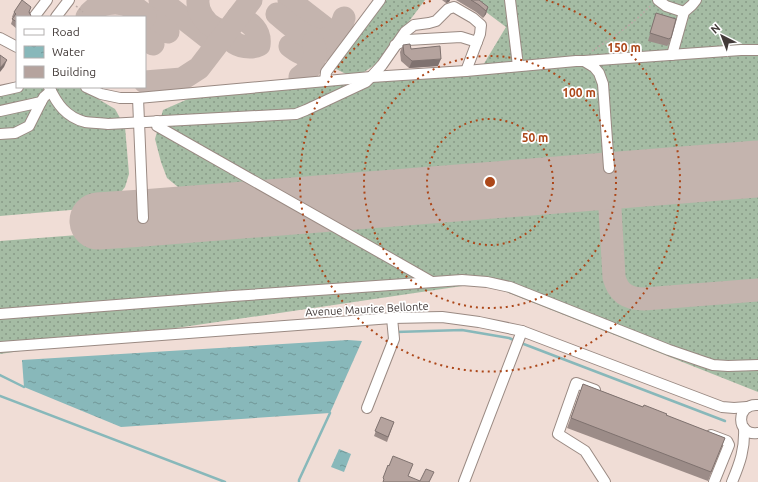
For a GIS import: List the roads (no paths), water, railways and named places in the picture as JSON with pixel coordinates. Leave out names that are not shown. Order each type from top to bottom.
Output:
[{"type":"street","points":[[35,16],[47,0]]},
{"type":"street","points":[[325,81],[326,72],[380,0]]},
{"type":"street","points":[[510,0],[518,66]]},
{"type":"street","points":[[672,55],[684,12],[696,0]]},
{"type":"street","points":[[57,16],[70,2]]},
{"type":"street","points":[[662,3],[684,12]]},
{"type":"street","points":[[0,134],[15,133],[29,126],[41,102],[50,89],[61,107],[79,120],[87,122],[108,124],[296,114],[366,82],[405,32],[414,25],[436,21],[448,9],[454,7],[473,18],[481,25],[480,34],[466,71]]},
{"type":"street","points":[[396,45],[408,40],[461,37],[477,42]]},
{"type":"street","points":[[0,38],[16,44]]},
{"type":"street","points":[[88,88],[101,94],[120,98],[138,98],[371,77],[466,71],[576,61],[758,50]]},
{"type":"street","points":[[584,61],[594,67],[603,84],[609,168]]},
{"type":"street","points":[[0,91],[16,87]]},
{"type":"street","points":[[138,98],[143,218]]},
{"type":"street","points":[[0,111],[41,102]]},
{"type":"street","points":[[157,121],[157,126],[432,282]]},
{"type":"street","points":[[0,314],[241,295],[462,280],[487,282],[510,287],[669,350],[714,365],[728,366],[758,364]]},
{"type":"street","name":"Avenue Maurice Bellonte","points":[[0,347],[392,322],[442,317],[479,322],[521,333],[722,407],[734,408],[758,405]]},
{"type":"street","points":[[367,408],[394,338],[392,322]]},
{"type":"street","points":[[464,482],[521,333]]},
{"type":"street","points":[[605,394],[576,383],[558,434],[585,451],[605,482]]},
{"type":"street","name":"Avenue Maurice Bellonte","points":[[722,407],[733,415],[750,433],[758,434]]},
{"type":"street","points":[[742,456],[744,437],[742,414],[747,407]]},
{"type":"street","points":[[698,430],[727,441],[729,445],[714,482]]},
{"type":"street","points":[[732,482],[742,456],[758,434]]},
{"type":"water","points":[[348,340],[362,341],[330,413],[121,427],[24,387],[22,360]]},
{"type":"water","points":[[339,449],[351,454],[344,472],[331,467]]},
{"type":"waterway","points":[[396,332],[462,330],[509,338],[516,341]]},
{"type":"waterway","points":[[521,343],[725,421]]},
{"type":"waterway","points":[[0,375],[24,387]]},
{"type":"waterway","points":[[0,396],[225,482]]},
{"type":"waterway","points":[[299,482],[330,413]]}]
